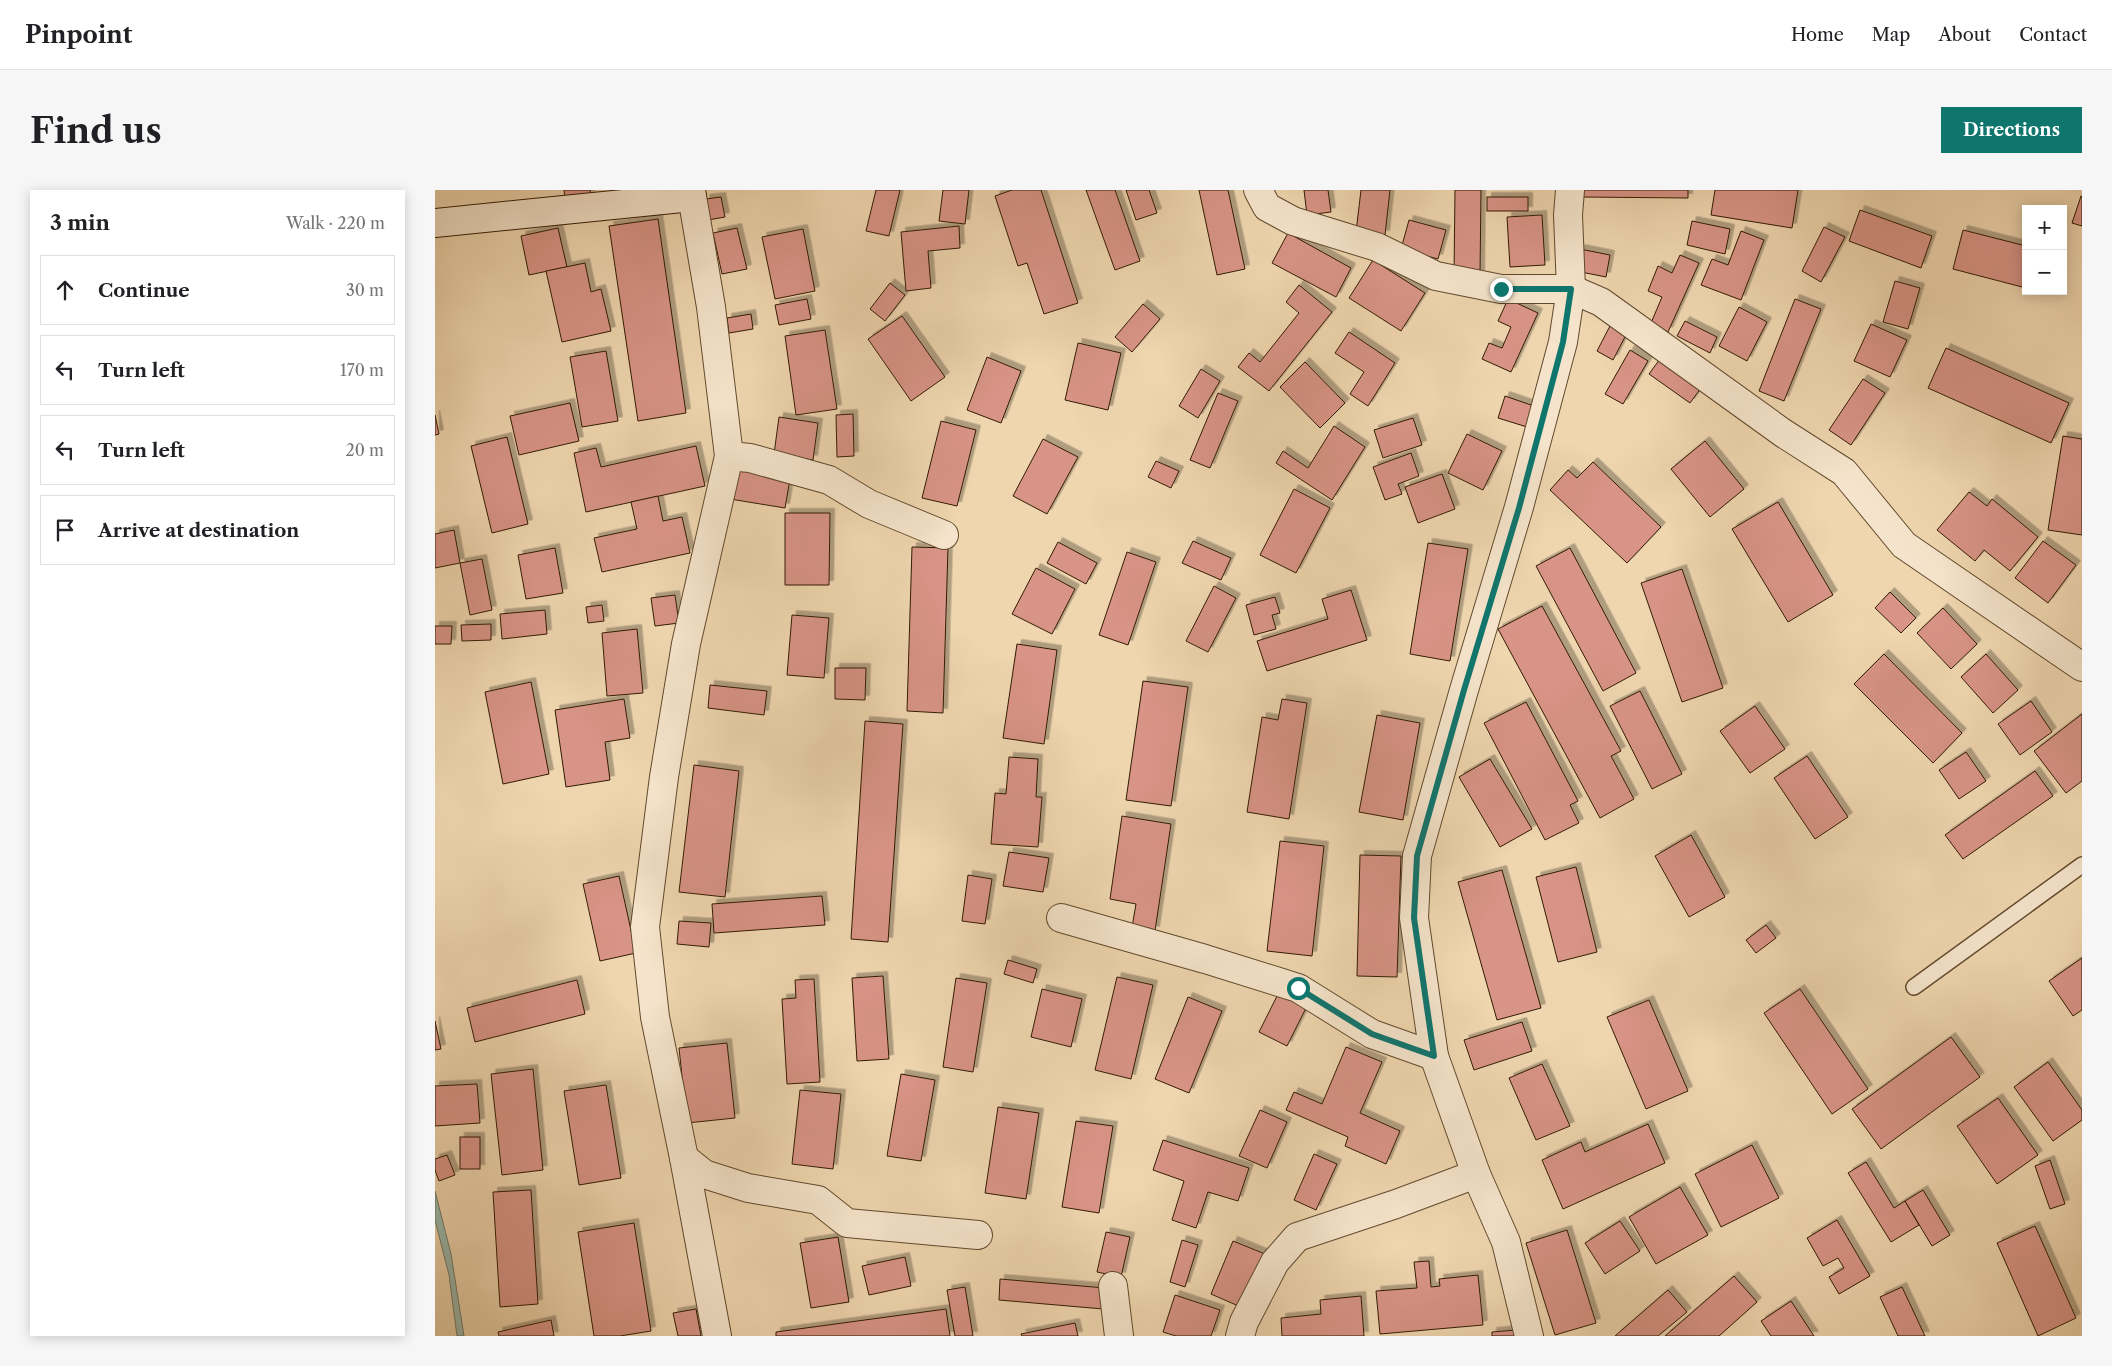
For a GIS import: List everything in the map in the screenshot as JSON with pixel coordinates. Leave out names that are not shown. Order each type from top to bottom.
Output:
[{"type":"street","points":[[1258,190],[1267,207],[1293,221],[1377,247],[1436,276],[1501,289],[1571,289],[1601,302],[1783,433],[1844,472],[1904,544],[2082,667]]},
{"type":"street","points":[[1529,1336],[1506,1242],[1476,1174],[1434,1056],[1414,918],[1417,856],[1524,489],[1563,342],[1571,289],[1568,216],[1570,190]]},
{"type":"street","points":[[435,223],[691,193],[711,307],[729,456],[685,644],[664,777],[645,927],[655,1017],[684,1158],[717,1336]]},
{"type":"street","points":[[729,456],[750,458],[829,480],[869,504],[944,535]]},
{"type":"street","points":[[1061,918],[1298,988],[1372,1034],[1434,1056]]},
{"type":"street","points":[[684,1158],[704,1174],[747,1188],[818,1200],[847,1223],[978,1235]]},
{"type":"street","points":[[1241,1336],[1245,1322],[1275,1262],[1297,1238],[1476,1174]]},
{"type":"street","points":[[1113,1286],[1119,1336]]},
{"type":"lane","points":[[1914,987],[2082,865]]},
{"type":"shaded area","points":[[435,1191],[451,1254],[464,1336],[457,1336],[449,1275],[435,1220]]},
{"type":"building","points":[[564,190],[590,190],[591,195],[565,199]]},
{"type":"building","points":[[876,190],[900,190],[889,236],[866,231]]},
{"type":"building","points":[[943,190],[969,190],[965,224],[939,221]]},
{"type":"building","points":[[1012,190],[1041,190],[1078,303],[1044,314],[1027,263],[1018,266],[995,196]]},
{"type":"building","points":[[1086,190],[1115,190],[1140,261],[1115,270]]},
{"type":"building","points":[[1126,190],[1149,190],[1157,213],[1136,220]]},
{"type":"building","points":[[1199,190],[1228,190],[1245,269],[1217,275]]},
{"type":"building","points":[[1304,190],[1328,190],[1331,212],[1307,215]]},
{"type":"building","points":[[1361,190],[1390,190],[1385,235],[1356,232]]},
{"type":"building","points":[[1455,190],[1481,190],[1480,275],[1454,275]]},
{"type":"building","points":[[1581,190],[1688,190],[1688,198],[1581,197]]},
{"type":"building","points":[[1715,190],[1798,190],[1792,228],[1711,215]]},
{"type":"building","points":[[2082,196],[2082,226],[2072,223]]},
{"type":"building","points":[[721,197],[725,217],[708,220],[705,199]]},
{"type":"building","points":[[1487,197],[1528,197],[1528,211],[1487,211]]},
{"type":"building","points":[[1860,210],[1932,236],[1921,268],[1849,241]]},
{"type":"building","points":[[1542,215],[1545,265],[1510,267],[1507,217]]},
{"type":"building","points":[[658,219],[686,413],[638,421],[609,226]]},
{"type":"building","points":[[1409,220],[1446,230],[1438,259],[1401,249]]},
{"type":"building","points":[[1692,221],[1730,229],[1725,254],[1687,245]]},
{"type":"building","points":[[959,226],[960,248],[928,251],[931,288],[906,291],[901,232]]},
{"type":"building","points":[[1824,227],[1845,237],[1821,282],[1802,271]]},
{"type":"building","points":[[558,228],[567,267],[529,275],[521,236]]},
{"type":"building","points":[[737,228],[747,269],[722,274],[713,233]]},
{"type":"building","points":[[803,229],[815,291],[775,299],[762,237]]},
{"type":"building","points":[[1963,230],[2022,245],[2022,287],[1953,269]]},
{"type":"building","points":[[1741,231],[1764,240],[1741,300],[1701,285],[1712,259],[1728,265]]},
{"type":"building","points":[[1288,233],[1351,268],[1336,297],[1272,263]]},
{"type":"building","points":[[1580,249],[1610,255],[1606,277],[1576,271]]},
{"type":"building","points":[[1680,255],[1699,263],[1668,332],[1651,323],[1662,297],[1648,291],[1658,266],[1672,273]]},
{"type":"building","points":[[1373,260],[1425,293],[1401,331],[1349,298]]},
{"type":"building","points":[[585,263],[591,292],[601,289],[611,331],[562,342],[546,271]]},
{"type":"building","points":[[1895,281],[1920,288],[1908,329],[1883,322]]},
{"type":"building","points":[[890,283],[905,295],[885,321],[870,309]]},
{"type":"building","points":[[1299,285],[1332,312],[1269,391],[1238,367],[1249,353],[1260,362],[1299,313],[1286,302]]},
{"type":"building","points":[[807,299],[811,319],[779,325],[775,305]]},
{"type":"building","points":[[1508,299],[1538,313],[1511,372],[1482,359],[1489,343],[1502,348],[1511,327],[1498,321]]},
{"type":"building","points":[[1795,299],[1821,309],[1784,401],[1759,391]]},
{"type":"building","points":[[1143,304],[1160,319],[1132,352],[1115,337]]},
{"type":"building","points":[[1739,307],[1767,322],[1747,361],[1719,346]]},
{"type":"building","points":[[751,314],[753,329],[729,333],[727,318]]},
{"type":"building","points":[[902,316],[945,377],[911,401],[868,339]]},
{"type":"building","points":[[1685,321],[1717,337],[1710,353],[1677,336]]},
{"type":"building","points":[[1611,324],[1627,333],[1613,360],[1597,351]]},
{"type":"building","points":[[1871,324],[1907,340],[1890,377],[1854,361]]},
{"type":"building","points":[[825,330],[837,409],[796,415],[785,336]]},
{"type":"building","points":[[1349,332],[1395,363],[1368,406],[1350,394],[1364,372],[1335,353]]},
{"type":"building","points":[[1078,343],[1121,353],[1108,410],[1065,400]]},
{"type":"building","points":[[1946,348],[2069,403],[2051,443],[1928,388]]},
{"type":"building","points":[[1630,350],[1648,361],[1623,404],[1605,394]]},
{"type":"building","points":[[606,351],[618,421],[582,427],[570,357]]},
{"type":"building","points":[[987,357],[1021,371],[1001,423],[967,410]]},
{"type":"building","points":[[1660,359],[1701,388],[1690,403],[1649,374]]},
{"type":"building","points":[[1305,362],[1345,403],[1320,428],[1280,387]]},
{"type":"building","points":[[1201,369],[1220,381],[1198,418],[1179,406]]},
{"type":"building","points":[[1863,379],[1885,393],[1851,445],[1829,430]]},
{"type":"building","points":[[1218,393],[1238,401],[1210,468],[1190,460]]},
{"type":"building","points":[[1505,396],[1534,406],[1527,427],[1498,418]]},
{"type":"building","points":[[570,403],[579,441],[519,455],[510,416]]},
{"type":"building","points":[[853,414],[854,456],[837,457],[836,415]]},
{"type":"building","points":[[435,415],[439,434],[435,435]]},
{"type":"building","points":[[779,417],[818,423],[813,460],[774,454]]},
{"type":"building","points":[[1413,418],[1422,445],[1383,458],[1374,430]]},
{"type":"building","points":[[941,421],[976,430],[957,506],[922,498]]},
{"type":"building","points":[[1334,426],[1365,447],[1332,500],[1276,463],[1283,451],[1308,468]]},
{"type":"building","points":[[1467,434],[1502,451],[1483,490],[1448,473]]},
{"type":"building","points":[[2063,436],[2082,439],[2082,535],[2048,530]]},
{"type":"building","points":[[507,437],[528,524],[492,533],[471,446]]},
{"type":"building","points":[[1043,439],[1078,457],[1047,514],[1013,496]]},
{"type":"building","points":[[1705,441],[1744,489],[1710,517],[1671,469]]},
{"type":"building","points":[[696,446],[705,486],[586,512],[574,453],[596,448],[601,467]]},
{"type":"building","points":[[1411,453],[1419,476],[1398,484],[1402,494],[1385,500],[1373,467]]},
{"type":"building","points":[[1156,461],[1179,471],[1171,488],[1148,477]]},
{"type":"building","points":[[1593,462],[1661,527],[1627,563],[1550,490],[1568,470],[1577,478]]},
{"type":"building","points":[[736,469],[790,479],[785,508],[730,499]]},
{"type":"building","points":[[1442,474],[1455,509],[1418,523],[1405,487]]},
{"type":"building","points":[[1294,489],[1330,508],[1296,573],[1260,555]]},
{"type":"building","points":[[1969,492],[1987,506],[1992,499],[2038,537],[2010,571],[1984,550],[1975,561],[1937,530]]},
{"type":"building","points":[[658,496],[663,521],[682,517],[690,553],[602,572],[594,538],[637,529],[631,502]]},
{"type":"building","points":[[1778,502],[1833,595],[1788,622],[1732,529]]},
{"type":"building","points":[[785,513],[830,513],[829,585],[785,585]]},
{"type":"building","points":[[454,530],[460,563],[435,568],[435,534]]},
{"type":"building","points":[[1193,541],[1231,558],[1221,580],[1182,563]]},
{"type":"building","points":[[2043,541],[2076,565],[2048,603],[2015,578]]},
{"type":"building","points":[[1058,542],[1097,563],[1086,584],[1047,563]]},
{"type":"building","points":[[1428,543],[1468,549],[1450,661],[1410,654]]},
{"type":"building","points":[[912,547],[948,548],[943,713],[907,711]]},
{"type":"building","points":[[555,548],[563,593],[526,599],[518,555]]},
{"type":"building","points":[[1570,548],[1636,673],[1603,691],[1536,566]]},
{"type":"building","points":[[1127,552],[1156,562],[1128,645],[1099,635]]},
{"type":"building","points":[[482,559],[492,610],[470,615],[460,563]]},
{"type":"building","points":[[1036,568],[1075,589],[1052,634],[1012,614]]},
{"type":"building","points":[[1682,569],[1723,688],[1682,702],[1641,583]]},
{"type":"building","points":[[1214,586],[1236,598],[1208,652],[1186,641]]},
{"type":"building","points":[[1351,590],[1367,640],[1267,671],[1257,641],[1328,619],[1322,599]]},
{"type":"building","points":[[1890,592],[1916,618],[1901,633],[1875,608]]},
{"type":"building","points":[[675,595],[679,623],[655,626],[651,598]]},
{"type":"building","points":[[1275,597],[1280,613],[1272,615],[1276,629],[1254,635],[1246,605]]},
{"type":"building","points":[[602,605],[604,621],[588,623],[586,607]]},
{"type":"building","points":[[1542,606],[1621,751],[1611,756],[1634,799],[1600,818],[1498,629]]},
{"type":"building","points":[[1943,608],[1977,644],[1951,669],[1917,633]]},
{"type":"building","points":[[545,610],[547,634],[502,639],[500,614]]},
{"type":"building","points":[[792,615],[829,618],[824,678],[787,675]]},
{"type":"building","points":[[491,624],[491,640],[462,641],[461,625]]},
{"type":"building","points":[[435,626],[452,626],[451,644],[435,644]]},
{"type":"building","points":[[637,629],[643,693],[607,696],[602,633]]},
{"type":"building","points":[[1017,644],[1057,650],[1044,744],[1003,738]]},
{"type":"building","points":[[1884,654],[1962,733],[1933,763],[1854,684]]},
{"type":"building","points":[[1986,654],[2018,690],[1993,713],[1961,677]]},
{"type":"building","points":[[835,668],[866,668],[865,700],[835,699]]},
{"type":"building","points":[[1143,681],[1188,687],[1171,806],[1126,800]]},
{"type":"building","points":[[531,682],[549,774],[503,784],[485,692]]},
{"type":"building","points":[[710,685],[767,691],[764,715],[708,708]]},
{"type":"building","points":[[1640,691],[1682,774],[1652,789],[1610,706]]},
{"type":"building","points":[[624,699],[630,738],[605,742],[610,780],[566,787],[555,710]]},
{"type":"building","points":[[1282,699],[1307,703],[1289,819],[1247,812],[1262,717],[1278,720]]},
{"type":"building","points":[[2031,701],[2052,732],[2020,755],[1998,724]]},
{"type":"building","points":[[1526,702],[1578,801],[1570,805],[1579,823],[1545,840],[1484,723]]},
{"type":"building","points":[[1755,706],[1785,749],[1750,773],[1720,731]]},
{"type":"building","points":[[2082,714],[2082,781],[2066,793],[2034,751]]},
{"type":"building","points":[[1377,715],[1420,723],[1403,820],[1359,812]]},
{"type":"building","points":[[865,721],[903,724],[888,942],[851,939]]},
{"type":"building","points":[[1966,752],[1986,781],[1959,799],[1939,770]]},
{"type":"building","points":[[1807,756],[1848,817],[1815,839],[1774,778]]},
{"type":"building","points":[[1009,757],[1038,759],[1036,797],[1042,797],[1038,847],[991,844],[995,793],[1006,794]]},
{"type":"building","points":[[1490,759],[1532,829],[1500,847],[1459,777]]},
{"type":"building","points":[[694,765],[739,771],[725,897],[679,892]]},
{"type":"building","points":[[2035,771],[2053,796],[1963,859],[1945,835]]},
{"type":"building","points":[[1122,816],[1171,824],[1155,931],[1132,927],[1136,904],[1110,899]]},
{"type":"building","points":[[1691,835],[1725,897],[1689,917],[1655,856]]},
{"type":"building","points":[[1280,841],[1324,846],[1312,956],[1267,951]]},
{"type":"building","points":[[1009,852],[1049,858],[1043,892],[1003,886]]},
{"type":"building","points":[[1360,855],[1401,856],[1397,977],[1357,976]]},
{"type":"building","points":[[1576,867],[1597,952],[1558,962],[1536,877]]},
{"type":"building","points":[[1502,870],[1541,1008],[1497,1020],[1458,882]]},
{"type":"building","points":[[968,875],[992,879],[985,924],[962,921]]},
{"type":"building","points":[[619,876],[636,953],[600,961],[583,884]]},
{"type":"building","points":[[822,896],[825,925],[714,933],[712,904]]},
{"type":"building","points":[[679,921],[711,923],[709,947],[677,944]]},
{"type":"building","points":[[1766,925],[1776,938],[1756,953],[1746,940]]},
{"type":"building","points":[[2082,958],[2082,1010],[2073,1016],[2049,981]]},
{"type":"building","points":[[1008,960],[1037,969],[1033,983],[1004,974]]},
{"type":"building","points":[[883,976],[889,1059],[857,1061],[852,978]]},
{"type":"building","points":[[1117,977],[1153,985],[1131,1079],[1095,1070]]},
{"type":"building","points":[[956,978],[987,983],[973,1072],[943,1067]]},
{"type":"building","points":[[814,979],[820,1082],[787,1084],[782,999],[796,998],[795,980]]},
{"type":"building","points":[[577,980],[585,1014],[475,1042],[467,1008]]},
{"type":"building","points":[[1042,989],[1082,999],[1071,1047],[1031,1037]]},
{"type":"building","points":[[1800,989],[1868,1089],[1832,1114],[1764,1013]]},
{"type":"building","points":[[1279,992],[1307,1006],[1287,1046],[1259,1032]]},
{"type":"building","points":[[1188,997],[1222,1011],[1189,1093],[1155,1079]]},
{"type":"building","points":[[1649,1000],[1688,1091],[1646,1109],[1607,1017]]},
{"type":"building","points":[[435,1021],[441,1049],[435,1050]]},
{"type":"building","points":[[1522,1022],[1532,1051],[1474,1070],[1464,1040]]},
{"type":"building","points":[[1951,1037],[1980,1077],[1881,1149],[1852,1109]]},
{"type":"building","points":[[727,1043],[735,1118],[687,1123],[679,1048]]},
{"type":"building","points":[[1346,1047],[1382,1062],[1360,1113],[1400,1131],[1386,1164],[1345,1146],[1348,1137],[1286,1110],[1294,1092],[1322,1104]]},
{"type":"building","points":[[2048,1062],[2082,1110],[2082,1120],[2053,1141],[2014,1087]]},
{"type":"building","points":[[1542,1064],[1570,1126],[1536,1140],[1509,1078]]},
{"type":"building","points":[[533,1069],[543,1170],[502,1175],[491,1074]]},
{"type":"building","points":[[901,1074],[935,1080],[921,1161],[887,1156]]},
{"type":"building","points":[[477,1084],[480,1123],[435,1126],[435,1086]]},
{"type":"building","points":[[606,1085],[621,1178],[579,1185],[564,1091]]},
{"type":"building","points":[[800,1090],[841,1094],[833,1169],[792,1164]]},
{"type":"building","points":[[1998,1098],[2038,1155],[1997,1184],[1957,1126]]},
{"type":"building","points":[[998,1107],[1039,1113],[1026,1199],[985,1193]]},
{"type":"building","points":[[1260,1110],[1287,1122],[1267,1168],[1239,1156]]},
{"type":"building","points":[[1076,1121],[1113,1126],[1099,1213],[1062,1207]]},
{"type":"building","points":[[1648,1124],[1665,1163],[1563,1209],[1542,1160],[1581,1142],[1585,1152]]},
{"type":"building","points":[[460,1137],[480,1137],[480,1169],[460,1169]]},
{"type":"building","points":[[1163,1140],[1249,1168],[1238,1201],[1208,1192],[1196,1228],[1172,1220],[1184,1181],[1153,1170]]},
{"type":"building","points":[[1752,1145],[1779,1198],[1721,1227],[1695,1174]]},
{"type":"building","points":[[1314,1154],[1337,1164],[1316,1210],[1294,1200]]},
{"type":"building","points":[[447,1155],[455,1175],[439,1181],[435,1170],[435,1159]]},
{"type":"building","points":[[2050,1160],[2065,1204],[2050,1209],[2035,1166]]},
{"type":"building","points":[[1866,1162],[1894,1208],[1905,1201],[1919,1225],[1891,1242],[1848,1173]]},
{"type":"building","points":[[1680,1187],[1708,1235],[1656,1264],[1629,1217]]},
{"type":"building","points":[[531,1190],[538,1304],[500,1307],[493,1192]]},
{"type":"building","points":[[1923,1190],[1950,1235],[1932,1246],[1905,1201]]},
{"type":"building","points":[[1837,1220],[1870,1276],[1839,1294],[1829,1277],[1844,1268],[1838,1258],[1823,1266],[1807,1238]]},
{"type":"building","points":[[1620,1221],[1640,1251],[1605,1274],[1585,1243]]},
{"type":"building","points":[[634,1223],[651,1331],[620,1336],[594,1336],[578,1232]]},
{"type":"building","points":[[2035,1226],[2076,1318],[2038,1336],[1997,1243]]},
{"type":"building","points":[[1567,1230],[1596,1323],[1555,1335],[1526,1243]]},
{"type":"building","points":[[1106,1232],[1130,1237],[1121,1277],[1097,1272]]},
{"type":"building","points":[[838,1237],[849,1302],[811,1308],[800,1243]]},
{"type":"building","points":[[1182,1240],[1198,1245],[1185,1287],[1170,1282]]},
{"type":"building","points":[[1233,1241],[1265,1254],[1243,1308],[1211,1294]]},
{"type":"building","points":[[905,1257],[911,1286],[869,1295],[862,1266]]},
{"type":"building","points":[[1429,1261],[1431,1287],[1440,1286],[1439,1279],[1478,1275],[1483,1325],[1380,1334],[1376,1291],[1417,1288],[1414,1262]]},
{"type":"building","points":[[1734,1276],[1757,1302],[1719,1336],[1665,1336]]},
{"type":"building","points":[[1000,1279],[1105,1288],[1103,1309],[999,1300]]},
{"type":"building","points":[[965,1287],[973,1336],[955,1336],[947,1290]]},
{"type":"building","points":[[1902,1287],[1925,1336],[1898,1336],[1880,1297]]},
{"type":"building","points":[[1668,1290],[1687,1312],[1658,1336],[1615,1336]]},
{"type":"building","points":[[1175,1295],[1220,1310],[1211,1336],[1176,1336],[1163,1332]]},
{"type":"building","points":[[1361,1296],[1364,1336],[1282,1336],[1281,1318],[1321,1314],[1320,1300]]},
{"type":"building","points":[[1791,1301],[1814,1336],[1771,1336],[1761,1321]]},
{"type":"building","points":[[696,1309],[701,1336],[678,1336],[673,1313]]},
{"type":"building","points":[[946,1309],[950,1336],[776,1336],[776,1332]]},
{"type":"building","points":[[551,1320],[554,1336],[499,1336],[498,1332]]},
{"type":"building","points":[[1075,1323],[1078,1336],[1022,1336],[1021,1334]]},
{"type":"building","points":[[1516,1330],[1517,1336],[1492,1336],[1492,1332]]},
{"type":"route","points":[[1298,988],[1372,1034],[1434,1056],[1414,918],[1417,856],[1464,690],[1519,508],[1563,342],[1571,289],[1501,289]]}]
